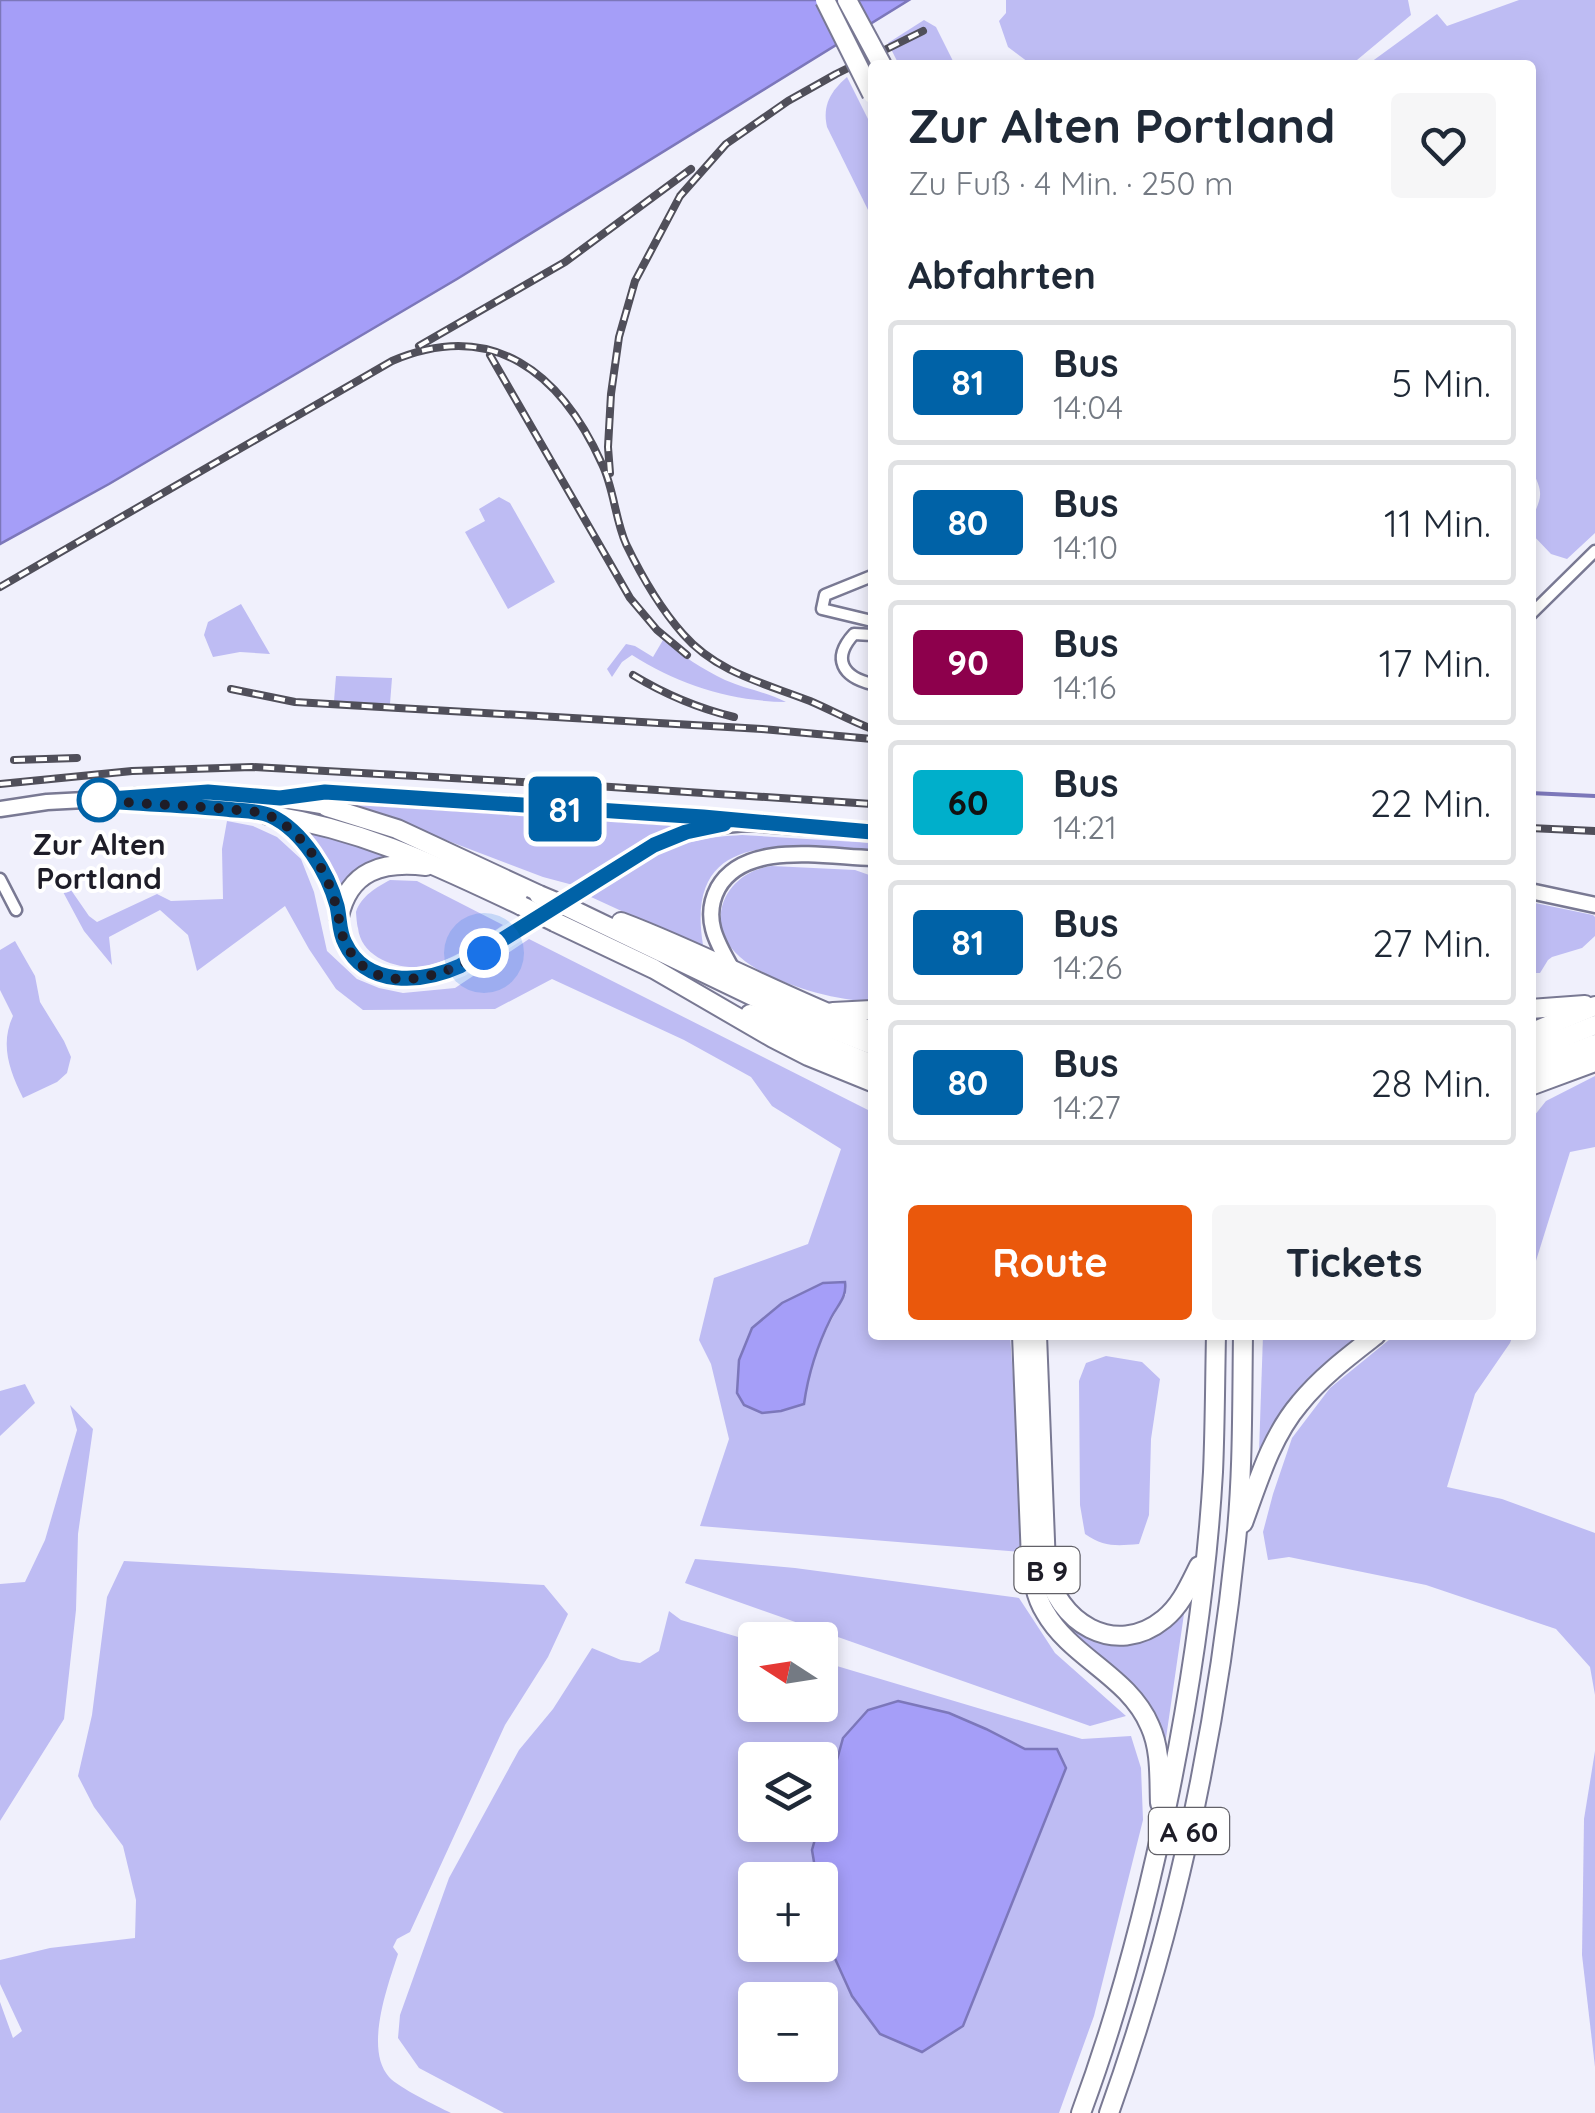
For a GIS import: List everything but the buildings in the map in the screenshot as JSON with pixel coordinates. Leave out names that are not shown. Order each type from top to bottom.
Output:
[{"type":"highway","points":[[825,0],[868,86]]},
{"type":"highway","points":[[848,0],[879,60]]},
{"type":"highway","points":[[326,807],[396,829],[539,894],[713,1005],[808,1056],[868,1080]]},
{"type":"highway","points":[[268,814],[364,836],[522,906],[626,924],[868,1029]]},
{"type":"highway","points":[[339,917],[349,891],[371,871],[396,864],[441,868]]},
{"type":"highway","points":[[566,912],[771,1005],[868,1043]]},
{"type":"highway","points":[[672,979],[868,1062]]},
{"type":"highway","points":[[1536,1009],[1595,1005]]},
{"type":"highway","points":[[1536,1030],[1595,1005]]},
{"type":"highway","points":[[827,1012],[868,1010]]},
{"type":"highway","points":[[1536,1048],[1595,1025]]},
{"type":"highway","points":[[1536,1067],[1595,1044]]},
{"type":"highway","points":[[1536,1084],[1595,1062]]},
{"type":"highway","points":[[1536,1095],[1556,1077]]},
{"type":"highway","name":"A 60","points":[[1022,1340],[1036,1592],[1050,1620],[1133,1698],[1150,1726],[1159,1768],[1160,1836]]},
{"type":"highway","name":"B 9","points":[[1037,1340],[1046,1566],[1062,1608],[1076,1622],[1102,1633],[1123,1635],[1146,1630],[1176,1608],[1206,1552]]},
{"type":"highway","name":"A 60","points":[[1081,2113],[1142,1918],[1190,1679],[1213,1475],[1216,1340]]},
{"type":"highway","name":"A 60","points":[[1109,2113],[1142,2012],[1189,1834],[1211,1721],[1236,1542],[1243,1340]]},
{"type":"highway","points":[[1236,1542],[1268,1457],[1288,1420],[1310,1392],[1370,1340]]},
{"type":"main road","points":[[0,809],[46,802],[208,792],[280,798],[326,807],[369,796]]},
{"type":"main road","points":[[280,798],[313,793],[369,796],[868,832]]},
{"type":"main road","points":[[96,800],[268,814],[312,854],[332,891],[345,943],[362,964],[400,979],[426,978],[484,953],[654,845],[707,826],[754,823]]},
{"type":"main road","points":[[732,969],[718,946],[711,918],[717,891],[736,867],[770,856],[868,858]]},
{"type":"main road","points":[[1536,892],[1595,905]]},
{"type":"street","points":[[1536,609],[1595,550]]},
{"type":"street","points":[[868,578],[825,595],[822,609],[868,620]]},
{"type":"street","points":[[868,634],[854,634],[842,660],[850,676],[868,683]]},
{"type":"street","points":[[0,878],[16,910]]},
{"type":"shaded area","points":[[0,0],[909,0],[457,279],[0,544]]},
{"type":"shaded area","points":[[1006,0],[1408,0],[1411,15],[1357,60],[1025,60],[1008,47],[999,21],[1006,13]]},
{"type":"shaded area","points":[[1519,0],[1595,0],[1595,533],[1567,559],[1551,554],[1536,538],[1540,494],[1536,478],[1536,60],[1374,60],[1437,14],[1447,26]]},
{"type":"shaded area","points":[[924,20],[936,27],[952,60],[896,60],[888,43]]},
{"type":"shaded area","points":[[847,77],[868,119],[868,210],[827,127],[829,99]]},
{"type":"shaded area","points":[[499,497],[510,503],[555,582],[508,609],[465,532],[485,521],[479,509]]},
{"type":"shaded area","points":[[241,604],[270,654],[240,652],[213,657],[204,635],[208,622]]},
{"type":"shaded area","points":[[663,640],[717,676],[786,702],[706,689],[668,675],[632,655],[612,677],[607,669],[626,644],[653,657]]},
{"type":"shaded area","points":[[336,676],[392,678],[390,704],[334,701]]},
{"type":"shaded area","points":[[354,805],[675,822],[675,828],[647,840],[573,885]]},
{"type":"shaded area","points":[[227,821],[253,826],[277,837],[301,859],[314,892],[327,951],[357,979],[403,993],[455,988],[529,939],[868,1110],[868,1340],[1010,1340],[1021,1489],[1021,1552],[700,1526],[729,1439],[711,1364],[699,1340],[714,1278],[808,1244],[841,1149],[772,1106],[751,1077],[684,1040],[552,979],[495,1009],[363,1010],[336,989],[285,906],[197,971],[188,935],[160,910],[109,937],[112,965],[84,931],[62,890],[71,890],[97,922],[157,894],[171,901],[223,899],[222,849]],"holes":[[[846,1294],[814,1361],[804,1404],[782,1303]]]},
{"type":"shaded area","points":[[302,829],[389,855],[360,868],[339,893],[300,832]]},
{"type":"shaded area","points":[[718,837],[868,843],[868,852],[779,848],[751,851],[727,861],[710,878],[701,906],[700,947],[591,897],[667,850]]},
{"type":"shaded area","points":[[772,866],[855,870],[868,875],[868,1001],[840,998],[784,982],[752,966],[728,944],[722,930],[724,901],[741,878]]},
{"type":"shaded area","points":[[390,880],[417,881],[503,925],[436,963],[415,967],[393,964],[366,947],[356,912],[366,897]]},
{"type":"shaded area","points":[[1536,903],[1593,915],[1595,936],[1582,948],[1552,957],[1536,973]]},
{"type":"shaded area","points":[[15,941],[35,976],[40,1002],[71,1057],[67,1073],[57,1082],[23,1098],[8,1057],[7,1037],[13,1016],[0,990],[0,950]]},
{"type":"shaded area","points":[[1595,1076],[1595,1147],[1570,1152],[1536,1261],[1536,1114],[1546,1101]]},
{"type":"shaded area","points":[[845,1282],[843,1297],[814,1360],[804,1404],[762,1413],[744,1405],[737,1393],[739,1360],[752,1328],[782,1303],[823,1283]]},
{"type":"shaded area","points":[[1263,1340],[1363,1340],[1264,1454],[1259,1452]]},
{"type":"shaded area","points":[[1389,1340],[1511,1340],[1475,1394],[1447,1487],[1502,1499],[1595,1533],[1595,1695],[1590,1667],[1556,1629],[1426,1585],[1289,1557],[1268,1560],[1263,1532],[1292,1438],[1330,1388]]},
{"type":"shaded area","points":[[1106,1356],[1142,1362],[1160,1379],[1151,1439],[1149,1515],[1139,1544],[1110,1545],[1085,1534],[1080,1505],[1079,1381],[1086,1363]]},
{"type":"shaded area","points":[[25,1384],[35,1403],[0,1436],[0,1391]]},
{"type":"shaded area","points":[[70,1405],[93,1429],[78,1534],[76,1610],[64,1719],[0,1821],[0,1584],[25,1582],[45,1540],[77,1430]]},
{"type":"shaded area","points":[[695,1559],[795,1568],[1019,1598],[1055,1653],[1126,1716],[1090,1726],[838,1637],[838,1622],[795,1622],[685,1583]]},
{"type":"shaded area","points":[[124,1561],[544,1585],[568,1614],[548,1657],[505,1725],[410,1932],[397,1939],[393,1947],[398,1954],[378,2034],[382,2065],[401,2086],[451,2113],[0,2113],[0,2002],[13,2038],[22,2031],[0,1984],[0,1960],[50,1948],[135,1938],[136,1900],[123,1846],[94,1807],[78,1776],[92,1715],[107,1597]]},
{"type":"shaded area","points":[[1041,1564],[1098,1639],[1185,1607],[1164,1752],[1044,1597]]},
{"type":"shaded area","points":[[669,1611],[681,1620],[738,1637],[738,1722],[838,1722],[838,1666],[1082,1739],[1131,1736],[1141,1768],[1143,1820],[1094,2016],[1059,2113],[504,2113],[419,2068],[398,2038],[400,2015],[449,1878],[519,1750],[553,1709],[592,1648],[640,1663],[659,1651]],"holes":[[[898,1701],[949,1713],[1025,1749],[838,1930],[838,1962],[738,1962],[738,1862],[814,1862],[814,1842],[738,1842],[738,1742],[838,1742],[838,1756],[843,1738],[868,1710]]]},
{"type":"shaded area","points":[[898,1701],[949,1713],[1025,1749],[1057,1749],[1066,1768],[963,2026],[922,2052],[880,2034],[852,1996],[837,1962],[838,1862],[814,1862],[812,1850],[814,1842],[838,1842],[838,1756],[843,1738],[868,1710]]},
{"type":"shaded area","points":[[1595,1751],[1595,2067],[1582,1955],[1584,1819]]},
{"type":"waterway","points":[[1536,793],[1595,796]]},
{"type":"railway","points":[[610,473],[611,394],[619,337],[635,281],[680,196],[726,144],[788,101],[923,31]]},
{"type":"railway","points":[[419,346],[565,262],[691,169]]},
{"type":"railway","points":[[0,587],[392,361],[428,349],[462,346],[492,351],[520,362],[566,403],[602,464],[622,534],[638,568],[666,613],[696,647],[726,668],[868,727]]},
{"type":"railway","points":[[490,355],[630,598],[657,630],[687,655]]},
{"type":"railway","points":[[633,675],[682,700],[734,717]]},
{"type":"railway","points":[[231,689],[295,702],[868,739]]},
{"type":"railway","points":[[14,760],[77,758]]},
{"type":"railway","points":[[0,784],[132,771],[252,767],[868,804]]},
{"type":"railway","points":[[1536,828],[1595,831]]},
{"type":"bus line","name":"81","points":[[724,824],[686,832],[654,845],[460,966],[426,978],[400,979],[378,974],[349,951],[320,866],[302,842],[268,814],[96,800],[208,792],[280,798],[325,792],[868,832]]},
{"type":"place","name":"Zur Alten Portland","points":[[99,800]]},
{"type":"route","points":[[99,800],[268,814],[312,854],[332,891],[349,951],[378,974],[400,979],[426,978],[484,953]]}]
